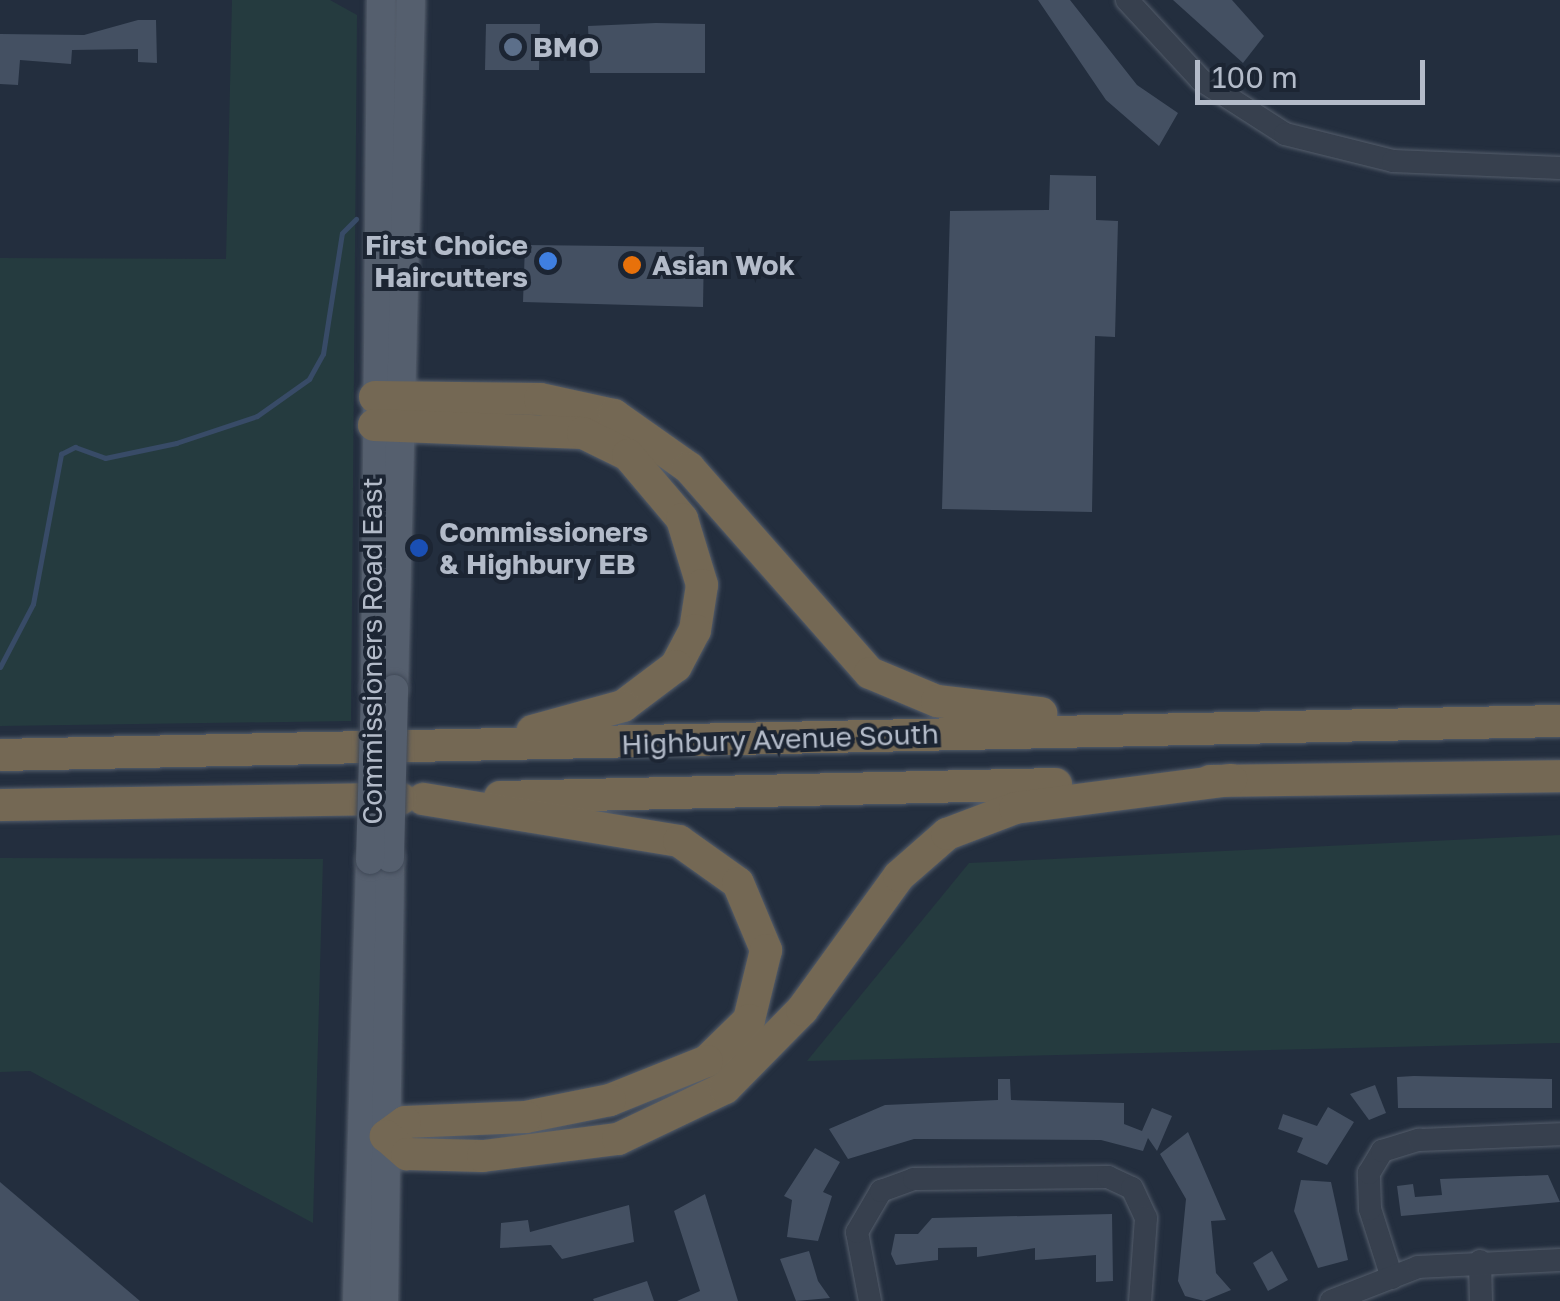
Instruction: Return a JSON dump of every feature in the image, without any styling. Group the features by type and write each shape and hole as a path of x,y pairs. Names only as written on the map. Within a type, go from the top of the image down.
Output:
{"highway":[{"path":"388,411 565,402 646,432 689,468 842,650 902,690 972,708 1210,726"},
{"path":"388,411 549,428 601,440 628,456 682,519 702,586 687,649 648,692 580,720 419,749"},
{"name":"Highbury Avenue South","path":"0,755 419,749 1560,720"},
{"name":"Highbury Avenue South","path":"0,805 1560,776"},
{"path":"372,1136 407,1154 528,1154 618,1139 669,1119 767,1052 899,876 947,834 1015,808 1231,780"},
{"path":"372,1136 406,1122 596,1103 693,1068 749,1020 766,959 758,914 738,883 678,840 422,799"}],"main road":[{"name":"Commissioners Road East","path":"356,1301 372,1136 384,689 388,411 381,0"},
{"name":"Commissioners Road East","path":"388,411 411,0"},
{"name":"Commissioners Road East","path":"372,1136 384,1301"}],"street":[{"path":"1127,0 1201,80 1285,134 1392,161 1560,168"},
{"path":"1392,1278 1370,1209 1369,1173 1382,1151 1419,1140 1560,1134"},
{"path":"870,1301 856,1232 882,1191 914,1179 1108,1177 1132,1188 1146,1218 1140,1301"},
{"path":"1330,1301 1392,1278 1480,1261 1560,1260"},
{"path":"1480,1261 1481,1301"}],"green space":[{"path":"232,0 330,0 357,15 351,721 0,726 0,258 226,259"},
{"path":"1560,835 1560,1043 807,1061 969,863"},
{"path":"0,858 323,859 313,1223 30,1071 0,1072"}],"building":[{"path":"1038,0 1070,0 1137,85 1178,113 1159,146 1106,100"},
{"path":"1173,0 1232,0 1264,36 1243,63"},
{"path":"138,20 156,20 157,63 138,62 138,49 72,50 71,64 20,60 18,85 0,84 0,34 84,35"},
{"name":"BMO","path":"486,24 540,24 539,70 485,70"},
{"path":"705,24 705,73 590,73 588,26"},
{"path":"1050,175 1096,176 1096,220 1118,221 1115,337 1095,336 1092,512 942,509 950,211 1049,210"},
{"path":"525,245 704,247 703,307 523,302"},
{"path":"1397,1077 1552,1079 1552,1108 1398,1108"},
{"path":"998,1079 1010,1079 1011,1100 1124,1103 1124,1124 1142,1131 1152,1108 1172,1116 1157,1151 1148,1138 1143,1151 1101,1140 914,1139 848,1159 829,1129 885,1105 998,1100"},
{"path":"1375,1085 1386,1113 1369,1120 1350,1094"},
{"path":"1328,1107 1354,1122 1327,1165 1297,1152 1303,1138 1278,1129 1283,1114 1317,1126"},
{"path":"1188,1132 1226,1220 1211,1221 1216,1273 1231,1290 1204,1301 1185,1296 1178,1281 1186,1199 1160,1154"},
{"path":"815,1148 840,1162 823,1192 832,1196 818,1241 787,1237 792,1200 784,1196"},
{"path":"1548,1175 1560,1202 1401,1216 1397,1186 1413,1184 1415,1197 1442,1195 1440,1179"},
{"path":"1301,1180 1331,1182 1348,1260 1318,1268 1294,1211"},
{"path":"0,1182 140,1301 0,1301"},
{"path":"705,1194 738,1301 677,1301 700,1291 674,1211"},
{"path":"629,1205 634,1242 562,1259 551,1245 500,1248 501,1223 528,1220 530,1232"},
{"path":"1112,1214 1113,1281 1096,1282 1096,1255 1035,1260 1035,1248 977,1257 977,1247 938,1248 938,1260 896,1265 891,1254 895,1234 918,1234 932,1218"},
{"path":"809,1251 818,1281 830,1298 796,1301 780,1259"},
{"path":"1272,1251 1288,1280 1268,1291 1253,1263"},
{"path":"647,1281 654,1301 593,1299"}],"waterway":[{"path":"0,667 33,604 61,454 75,447 105,458 176,443 257,416 309,379 323,354 342,233 356,219"}],"place":[{"name":"BMO","path":"513,47"},
{"name":"First Choice Haircutters","path":"548,261"},
{"name":"Asian Wok","path":"632,265"},
{"name":"Commissioners & Highbury EB","path":"419,548"}]}
